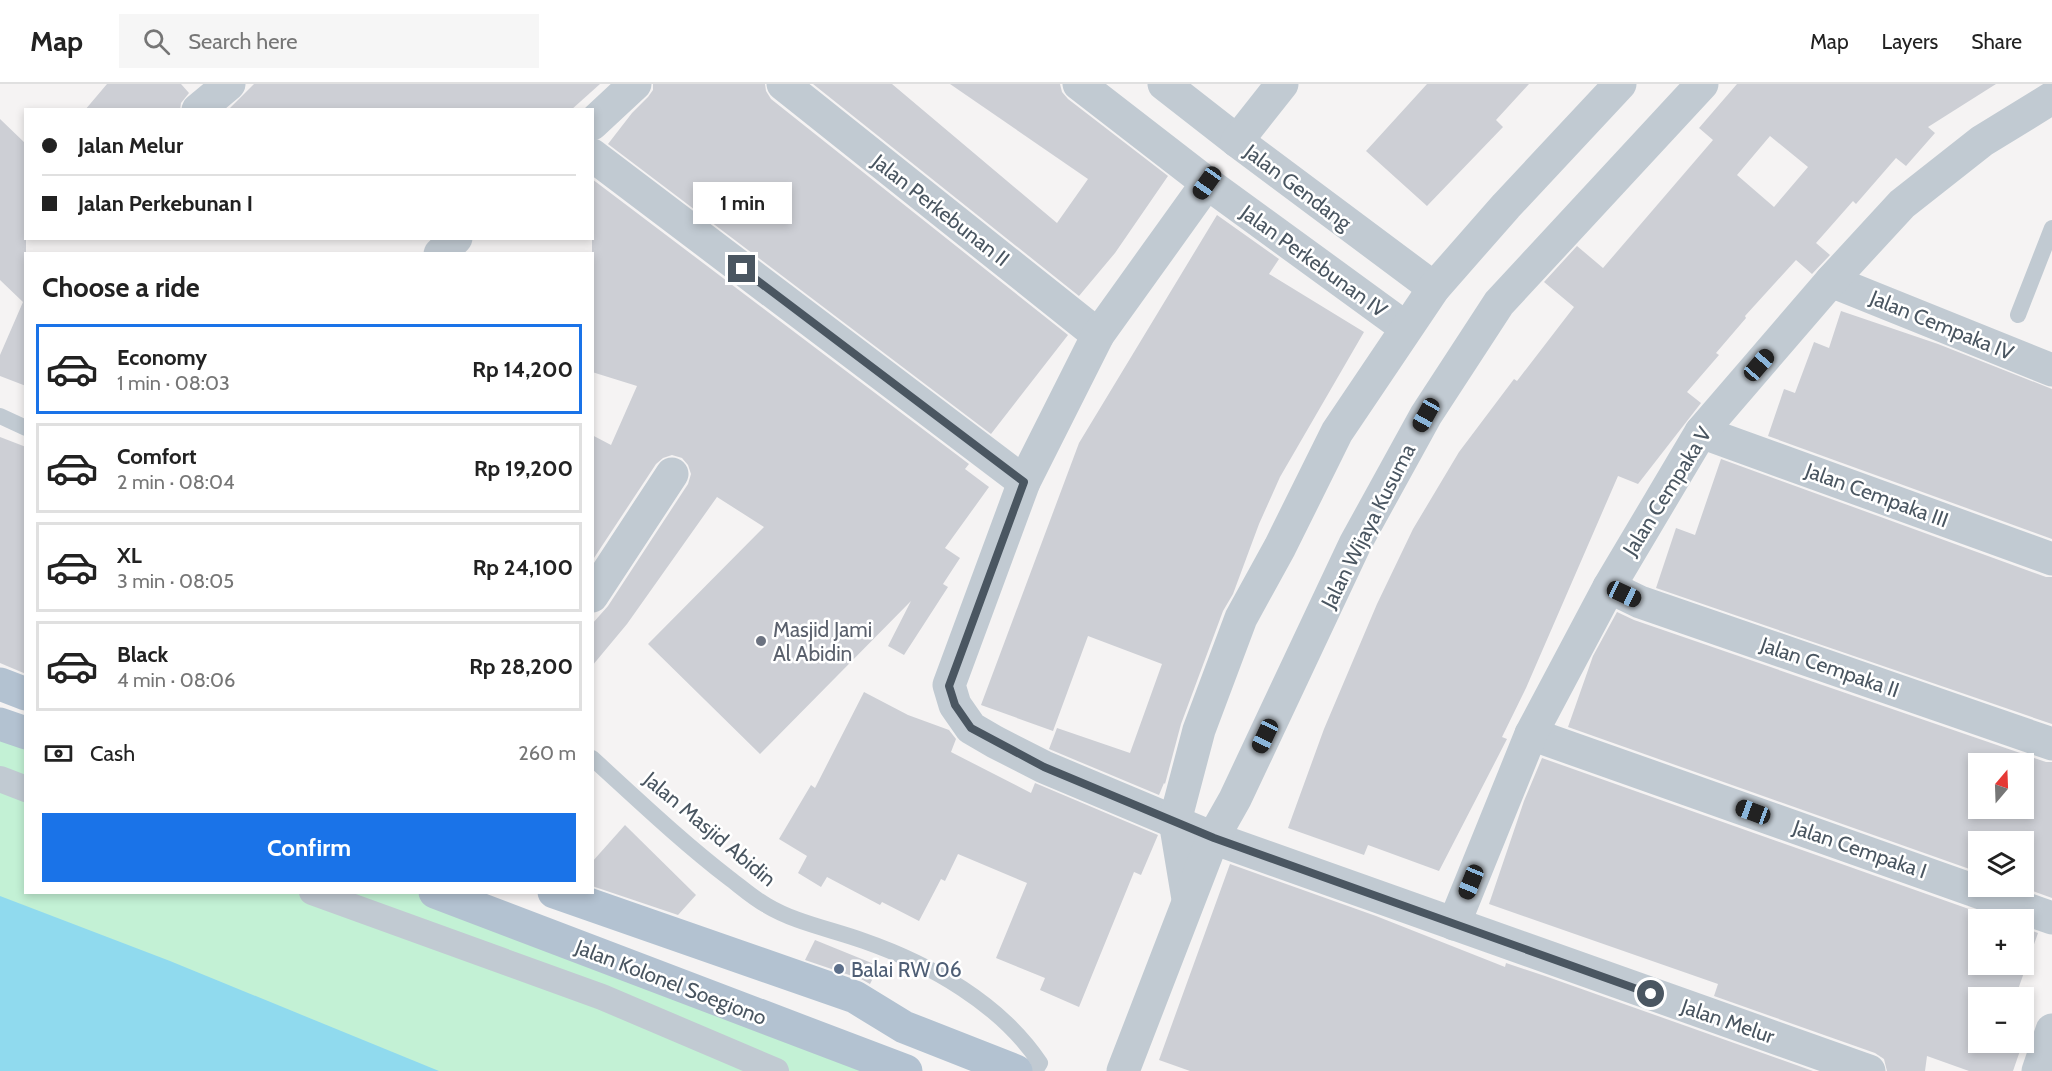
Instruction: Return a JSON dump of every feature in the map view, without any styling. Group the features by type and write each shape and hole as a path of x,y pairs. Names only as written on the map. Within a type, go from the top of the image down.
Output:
{"main road":[{"path":"0,684 24,693"},
{"path":"0,724 24,732"},
{"name":"Jalan Kolonel Soegiono","path":"440,894 871,1063 906,1071"},
{"name":"Jalan Kolonel Soegiono","path":"560,894 855,997 904,1028 1017,1071"}],"street":[{"path":"200,108 230,84"},
{"path":"594,122 635,84"},
{"name":"Jalan Perkebunan II","path":"783,84 1098,335"},
{"name":"Jalan Perkebunan IV","path":"1078,84 1207,183 1406,328"},
{"name":"Jalan Gendang","path":"1164,84 1434,288"},
{"path":"1237,141 1282,84"},
{"path":"1188,899 1175,821 1199,730 1241,618 1280,547 1337,432 1434,288 1506,206 1620,84"},
{"name":"Jalan Wijaya Kusuma","path":"1123,1071 1188,899 1214,838 1235,799 1355,544 1426,415 1507,294 1702,84"},
{"path":"2044,84 2052,98"},
{"name":"Jalan Cempaka V","path":"1454,924 1531,734 1609,587 1701,432 1902,204 1982,141 2052,98"},
{"path":"594,157 1024,482"},
{"name":"Jalan Melur","path":"1207,183 1098,335 1024,482 949,686 955,705 971,728 1044,767 1214,838 1869,1071"},
{"path":"442,252 454,240"},
{"name":"Jalan Cempaka IV","path":"1832,281 2052,370"},
{"name":"Jalan Cempaka III","path":"1701,432 2052,559"},
{"path":"594,593 672,474"},
{"name":"Jalan Cempaka II","path":"1609,587 1640,602 2052,744"},
{"name":"Jalan Cempaka I","path":"1531,734 2052,918"},
{"path":"0,779 24,788"},
{"path":"317,894 602,998 776,1071"},
{"path":"2038,1071 2052,1030"}],"lane":[{"path":"2018,315 2052,228"},
{"path":"0,416 24,427"},
{"name":"Jalan Masjid Abidin","path":"594,760 693,850 765,905 801,921 864,940 895,953 939,975 980,1001 1026,1042 1040,1063 1035,1071"}],"green space":[{"path":"0,724 24,733 24,894 438,894 881,1071 0,1071"}],"water":[{"path":"0,896 170,961 439,1071 0,1071"}],"building":[{"path":"107,84 181,84 189,93 181,103 180,108 87,108"},
{"path":"254,84 600,84 573,108 230,108"},
{"path":"653,84 765,84 771,99 1068,335 991,434 608,144 632,113 648,97 653,90"},
{"path":"813,84 892,84 1057,223 1088,179 950,84 1060,84 1062,92 1068,99 1168,176 1115,253 1079,296"},
{"path":"1427,84 1529,84 1496,120 1503,127 1427,206 1366,151"},
{"path":"1737,84 1996,84 1928,127 1935,133 1906,166 1896,158 1856,204 1853,201 1816,243 1830,255 1812,274 1796,260 1745,316 1746,318 1716,353 1719,355 1687,392 1701,403 1638,484 1618,476 1526,688 1502,737 1507,739 1439,871 1368,845 1364,855 1288,828 1324,729 1377,604 1413,529 1459,452 1514,379 1517,381 1574,307 1544,282 1577,246 1603,268 1713,140 1699,128","holes":["1770,136 1808,167 1774,207 1737,175"]},
{"path":"0,119 24,142 26,252 24,252 24,385 0,376 0,355 23,302 0,280"},
{"path":"594,181 969,464 965,469 989,487 945,548 960,558 943,584 948,587 904,655 888,646 911,601 760,754 648,644 764,527 717,497 627,624 594,664 594,622 608,606 688,484 691,474 682,458 672,455 656,464 594,558 594,436 611,445 637,386 594,373 594,252 592,252"},
{"path":"1217,215 1279,259 1269,274 1364,332 1280,477 1259,524 1233,594 1223,611 1181,724 1165,784 1159,795 1049,749 1057,728 1130,753 1162,664 1088,636 1053,731 981,705 1079,443"},
{"path":"1841,311 1938,344 2052,389 2052,539 1768,436 1784,389 1795,393 1814,342 1829,348"},
{"path":"0,437 24,446 24,673 0,663"},
{"path":"1721,459 2046,577 2052,577 2052,724 1656,588 1676,528 1695,535"},
{"path":"1617,612 1634,620 2020,753 1968,753 1968,819 2034,819 2034,758 2052,762 2052,898 2034,891 2034,831 1968,831 1968,868 1568,727 1593,656"},
{"path":"864,692 908,715 949,730 956,739 951,752 1031,793 1035,783 1158,835 1141,875 1134,872 1079,1007 1040,990 1045,978 996,958 1027,883 958,854 945,881 941,879 919,921 882,902 880,905 827,877 821,887 798,873 807,856 779,839 811,785 815,788"},
{"path":"1542,758 1969,909 1968,975 2023,975 2019,987 1968,987 1968,1053 2019,1053 2013,1071 1969,1071 1927,1056 1925,1071 1887,1071 1884,1059 1875,1053 1714,996 1718,984 1489,904 1524,801"},
{"path":"625,825 696,895 678,915 594,887 594,860"},
{"path":"1230,864 1376,916 1505,967 1506,963 1545,976 1813,1071 1190,1071 1159,1060"},
{"path":"2034,932 2038,933 2034,944"},
{"path":"815,940 879,966 870,984 805,960"}],"place":[{"name":"Masjid Jami Al Abidin","path":"761,641"},
{"name":"Balai RW 06","path":"839,969"}],"route":[{"path":"742,269 1024,482 949,686 955,705 971,728 1044,767 1214,838 1651,994"}]}
